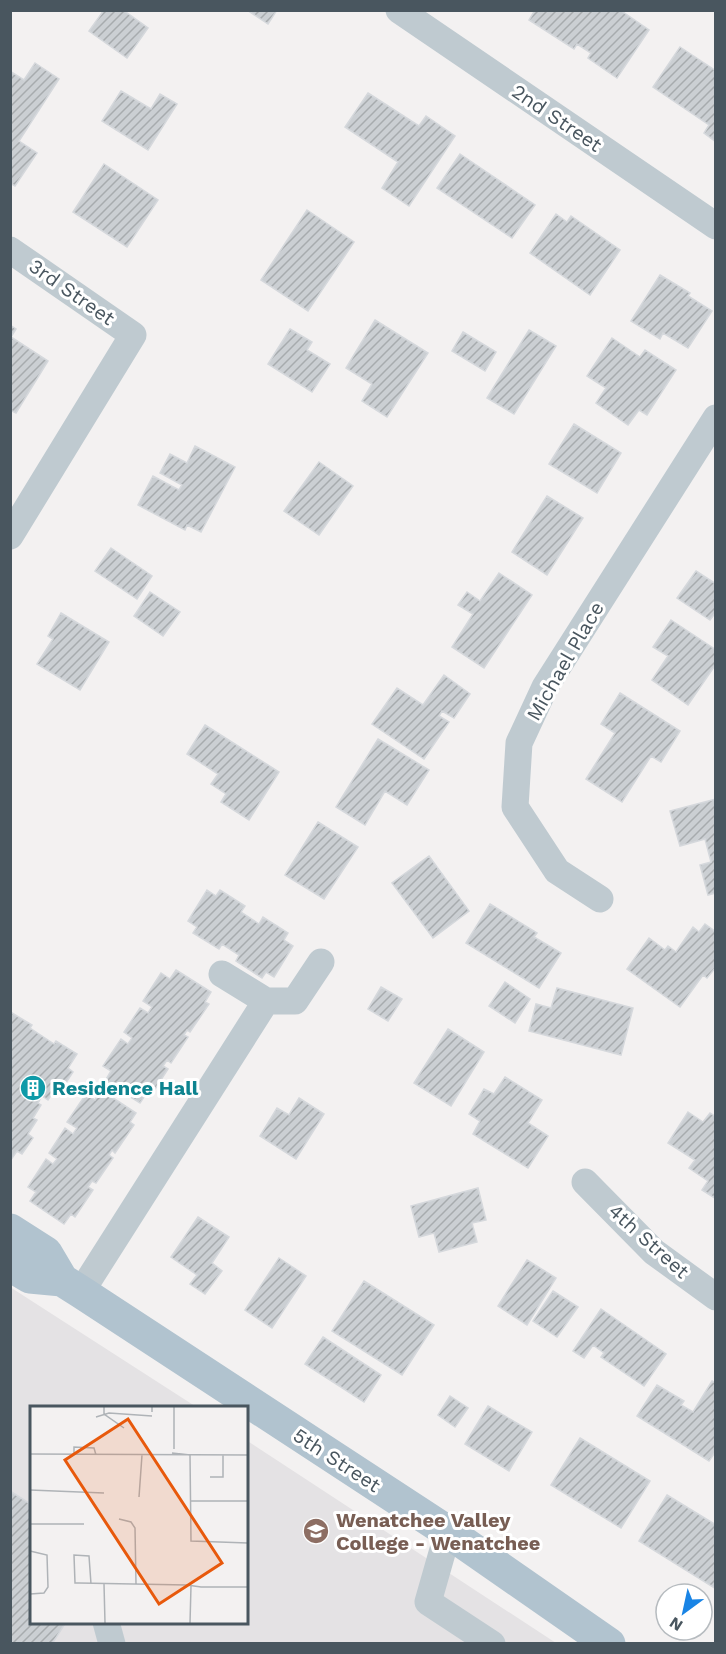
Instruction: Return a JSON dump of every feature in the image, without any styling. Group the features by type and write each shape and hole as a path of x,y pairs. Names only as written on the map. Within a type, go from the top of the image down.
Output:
{"main road":[{"name":"5th Street","path":"10,1230 45,1253 71,1286 447,1532 609,1644"},
{"name":"5th Street","path":"10,1265 30,1277 71,1286"}],"street":[{"name":"2nd Street","path":"399,10 716,226"},
{"name":"3rd Street","path":"10,250 133,335 10,536"},
{"name":"Michael Place","path":"600,899 557,872 515,807 519,743 545,687 716,418"},
{"path":"222,974 266,1001 295,1001 321,962"},
{"path":"71,1286 266,1001"},
{"name":"4th Street","path":"585,1182 654,1252 716,1297"},
{"path":"447,1532 428,1602 492,1644"},
{"path":"106,1624 112,1644"}],"shaded area":[{"name":"Wenatchee Valley College - Wenatchee","path":"10,1287 195,1406 30,1406 30,1624 248,1624 248,1441 556,1643 11,1643"}],"building":[{"path":"104,10 123,10 148,28 127,58 89,31"},
{"path":"247,10 277,10 268,24"},
{"path":"535,10 620,10 649,30 617,78 588,58 591,53 577,44 574,49 529,20"},
{"path":"680,47 716,71 716,142 704,133 709,125 653,87"},
{"path":"35,63 59,79 19,141 37,153 15,186 10,183 10,71 24,80"},
{"path":"121,91 151,109 160,94 177,104 148,150 102,121"},
{"path":"368,93 419,126 426,116 455,136 409,206 382,188 398,162 345,127"},
{"path":"460,154 535,205 512,238 437,188"},
{"path":"104,164 158,200 127,247 73,212"},
{"path":"307,210 354,242 308,311 261,280"},
{"path":"556,214 567,222 571,216 620,250 590,295 530,253"},
{"path":"660,275 690,293 688,296 712,311 688,348 663,333 660,339 631,321"},
{"path":"375,320 428,353 387,417 362,401 372,384 346,368"},
{"path":"10,325 16,329 11,337 48,361 16,413 10,410"},
{"path":"290,329 312,342 307,350 330,364 312,392 268,364"},
{"path":"529,330 556,346 514,414 487,398"},
{"path":"463,332 496,352 485,371 452,351"},
{"path":"612,338 640,357 645,350 676,370 647,415 639,410 628,425 596,403 606,388 587,376"},
{"path":"574,424 621,453 597,493 549,464"},
{"path":"195,446 235,467 201,532 187,525 185,530 138,505 153,476 179,490 182,485 160,473 170,454 187,463"},
{"path":"319,462 353,486 319,535 284,511"},
{"path":"547,496 583,518 547,575 512,552"},
{"path":"111,548 152,576 137,599 95,571"},
{"path":"696,571 716,584 716,612 710,620 677,598"},
{"path":"499,573 532,595 484,668 452,647 473,614 458,605 467,592 480,601"},
{"path":"150,592 180,612 163,636 134,616"},
{"path":"61,613 109,642 80,690 37,664 53,639 48,636"},
{"path":"671,620 716,650 716,664 688,705 652,680 668,656 653,647"},
{"path":"444,675 470,694 454,718 442,711 439,716 449,722 424,759 372,724 397,688 423,705"},
{"path":"620,693 680,731 661,762 651,756 622,802 586,779 615,733 601,724"},
{"path":"205,725 279,772 249,820 221,802 226,794 211,784 218,774 187,754"},
{"path":"378,739 429,770 407,805 385,791 365,825 336,807"},
{"path":"716,799 716,893 708,895 700,865 711,862 705,839 680,846 670,811"},
{"path":"318,822 358,847 324,899 285,875"},
{"path":"429,856 469,911 433,938 392,883"},
{"path":"207,890 216,896 220,890 245,906 241,912 259,924 263,917 288,933 284,940 293,946 274,977 266,972 262,978 236,961 239,955 222,944 219,949 193,933 197,927 188,921"},
{"path":"490,904 537,933 534,937 561,953 539,988 466,943"},
{"path":"705,924 716,932 716,967 707,978 703,975 680,1007 627,969 649,938 665,950 668,946 676,952 693,927 699,932"},
{"path":"176,970 211,992 205,1002 209,1004 190,1032 187,1030 184,1035 188,1037 171,1063 167,1060 163,1066 168,1069 150,1097 146,1094 140,1103 105,1081 111,1071 103,1066 121,1039 128,1044 132,1038 124,1032 140,1008 148,1013 152,1007 143,1001 161,973 170,979"},
{"path":"505,982 530,999 515,1023 489,1006"},
{"path":"381,987 402,999 388,1021 368,1009"},
{"path":"557,988 633,1008 621,1055 529,1031 536,1004 551,1008"},
{"name":"Residence Hall","path":"12,1013 32,1025 30,1028 54,1044 56,1041 77,1054 68,1068 73,1072 62,1089 57,1086 48,1100 42,1096 38,1103 41,1105 33,1118 37,1120 28,1134 33,1138 22,1154 17,1151 10,1161 10,1015"},
{"path":"448,1029 484,1052 451,1106 414,1083"},
{"path":"505,1077 542,1100 528,1123 548,1136 528,1168 473,1134 480,1121 469,1114 484,1089 494,1094"},
{"path":"101,1090 136,1113 130,1122 134,1125 115,1153 112,1150 109,1155 113,1158 96,1183 92,1181 88,1187 93,1190 75,1217 71,1214 64,1224 30,1201 36,1192 28,1187 46,1159 53,1164 57,1159 49,1153 65,1128 73,1134 77,1128 67,1122 86,1094 95,1100"},
{"path":"299,1098 324,1114 296,1159 260,1136 277,1108 289,1115"},
{"path":"688,1112 703,1122 710,1113 716,1117 716,1199 702,1190 708,1181 689,1168 695,1160 668,1143"},
{"path":"478,1188 486,1220 472,1223 477,1242 439,1252 434,1233 419,1237 411,1206"},
{"path":"198,1217 229,1237 212,1263 222,1271 205,1294 190,1284 197,1275 171,1257"},
{"path":"279,1258 306,1276 272,1328 245,1310"},
{"path":"527,1260 556,1278 527,1325 498,1306"},
{"path":"364,1281 434,1325 402,1375 332,1331"},
{"path":"553,1291 578,1307 557,1337 533,1321"},
{"path":"601,1309 666,1354 644,1386 601,1357 604,1353 593,1345 584,1358 573,1351"},
{"path":"323,1337 381,1375 364,1402 305,1364"},
{"path":"712,1381 716,1383 716,1451 709,1461 637,1416 657,1385 684,1401 681,1405 693,1412"},
{"path":"450,1396 468,1408 455,1427 438,1415"},
{"path":"488,1406 532,1432 509,1471 465,1444"},
{"path":"580,1438 650,1481 621,1528 551,1485"},
{"path":"10,1491 30,1504 30,1624 65,1624 52,1644 10,1644"},
{"path":"667,1495 716,1525 716,1589 714,1582 705,1582 639,1541"}],"place":[{"name":"Residence Hall","path":"33,1088"},
{"name":"Wenatchee Valley College - Wenatchee","path":"316,1531"}]}
